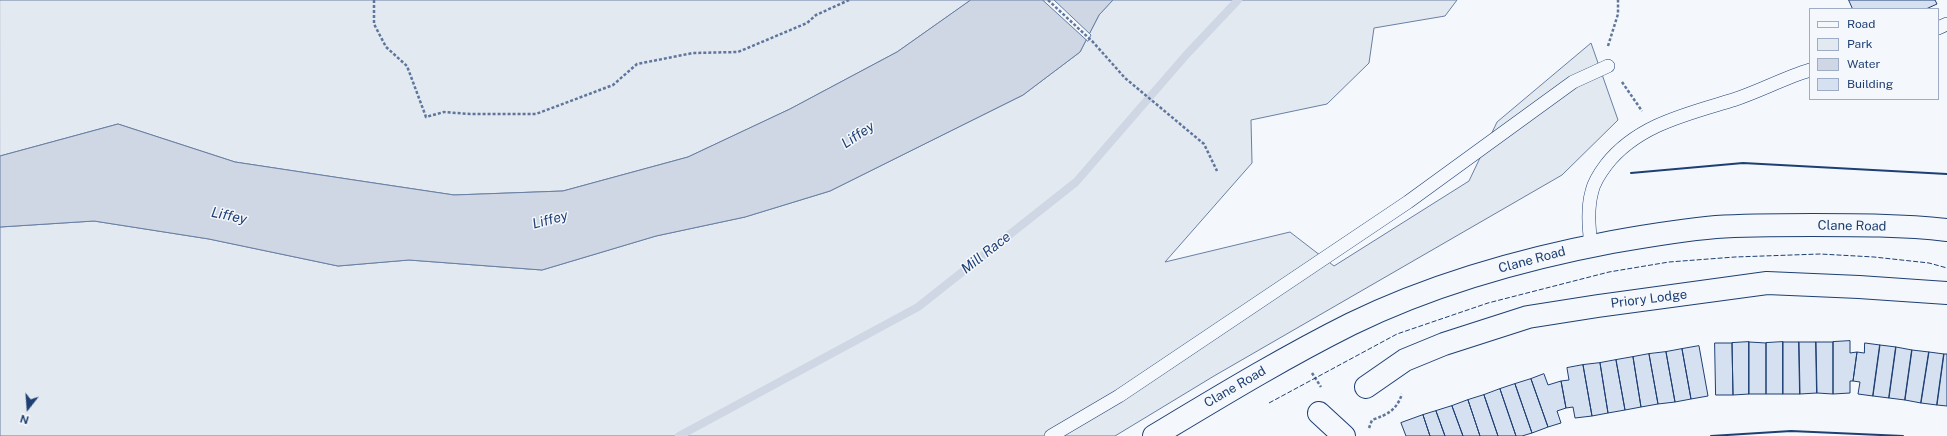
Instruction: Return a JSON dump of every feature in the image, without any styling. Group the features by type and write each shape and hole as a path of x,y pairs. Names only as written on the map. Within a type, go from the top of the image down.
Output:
{"main road":[{"name":"Clane Road","path":"1154,436 1256,374 1352,324 1419,295 1524,260 1669,232 1714,228 1836,225 1889,226 1947,230"},
{"name":"Priory Lodge","path":"1366,387 1405,360 1450,342 1528,317 1767,283 1947,293"},
{"path":"1319,413 1344,436"}],"lane":[{"path":"1051,436 1119,396 1408,202 1573,82 1608,66"},
{"path":"1591,246 1588,222 1592,191 1600,173 1616,152 1641,133 1680,115 1736,99 1809,70"}],"path":[{"path":"374,0 374,24 386,47 408,66 426,117 444,112 470,114 536,114 613,85 637,64 693,53 738,52 807,23 816,15 848,0"},
{"path":"1048,0 1093,42 1126,78 1204,144 1217,171"},
{"path":"1299,352 1321,387 1305,396 1319,413"}],"green space":[{"path":"0,0 971,0 897,52 790,109 688,157 563,191 454,195 235,162 118,124 0,156"},
{"path":"1113,0 1457,0 1445,16 1374,28 1369,63 1327,104 1251,120 1252,163 1165,262 1290,232 1334,266 1469,181 1497,122 1591,43 1618,120 1562,175 1214,376 1115,436 0,436 0,227 94,221 209,239 338,266 409,260 542,270 656,236 745,217 830,191 1023,95 1080,52 1099,15"}],"water":[{"name":"Liffey","path":"971,0 1113,0 1099,15 1080,52 1023,95 830,191 745,217 656,236 542,270 409,260 338,266 209,239 94,221 0,227 0,156 118,124 235,162 354,180 454,195 563,191 688,157 790,109 897,52"}],"pier":[{"path":"1043,0 1054,0 1091,35 1088,41"}],"building":[{"path":"1849,0 1935,0 1937,4 1928,8 1853,8"},
{"path":"1850,341 1850,353 1857,352 1853,381 1850,381 1850,393 1833,394 1833,342"},
{"path":"1749,342 1749,394 1733,395 1732,343"},
{"path":"1749,342 1766,343 1766,394 1749,394"},
{"path":"1783,342 1783,394 1766,394 1766,343"},
{"path":"1783,342 1799,342 1800,394 1783,394"},
{"path":"1799,342 1816,342 1817,393 1800,394"},
{"path":"1816,342 1833,342 1833,394 1817,393"},
{"path":"1715,343 1732,343 1733,395 1716,395"},
{"path":"1865,343 1880,345 1873,396 1858,394 1860,382 1853,381 1857,352 1864,353"},
{"path":"1880,345 1896,347 1889,398 1873,396"},
{"path":"1699,346 1708,396 1691,399 1682,349"},
{"path":"1896,347 1912,350 1905,400 1889,398"},
{"path":"1682,349 1691,399 1675,402 1666,352"},
{"path":"1912,350 1929,352 1921,403 1905,400"},
{"path":"1666,352 1675,402 1658,404 1649,354"},
{"path":"1929,352 1944,354 1937,405 1921,403"},
{"path":"1649,354 1658,404 1641,407 1633,357"},
{"path":"1944,354 1947,354 1947,406 1937,405"},
{"path":"1633,357 1641,407 1625,410 1616,360"},
{"path":"1616,360 1625,410 1608,413 1600,363"},
{"path":"1600,363 1608,413 1592,416 1583,365"},
{"path":"1583,365 1592,416 1575,418 1573,407 1566,408 1561,381 1569,380 1567,368"},
{"path":"1544,374 1548,385 1561,381 1566,408 1557,411 1561,423 1548,427 1531,379"},
{"path":"1531,379 1548,427 1532,433 1515,384"},
{"path":"1515,384 1532,433 1522,436 1516,436 1500,389"},
{"path":"1500,389 1516,436 1498,436 1484,395"},
{"path":"1484,395 1498,436 1480,436 1468,400"},
{"path":"1468,400 1480,436 1463,436 1452,406"},
{"path":"1452,406 1463,436 1445,436 1436,411"},
{"path":"1436,411 1445,436 1430,436 1423,415"},
{"path":"1423,415 1430,436 1406,436 1401,423"}],"waterway":[{"name":"Mill Race","path":"679,436 918,307 1076,182 1187,54 1238,0"}],"fence":[{"path":"1269,403 1397,334 1488,303 1609,272 1669,262 1735,257 1820,254 1874,257 1929,263 1947,268"}],"wall":[{"path":"1631,173 1743,163 1947,174"},
{"path":"1711,436 1791,431 1903,436"}]}
